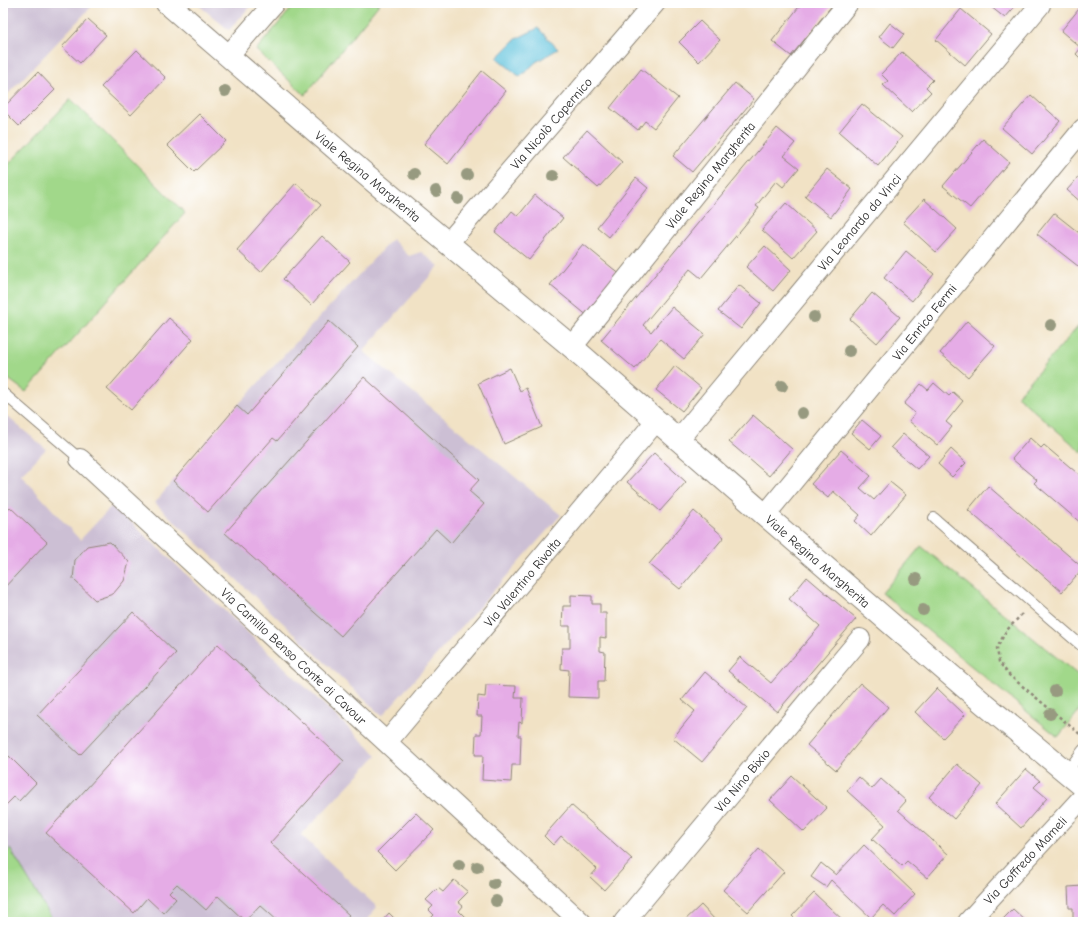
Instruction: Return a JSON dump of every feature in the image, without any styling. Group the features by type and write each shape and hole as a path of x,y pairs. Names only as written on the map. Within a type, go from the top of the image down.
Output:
{"street":[{"name":"Viale Regina Margherita","path":"167,3 364,174 572,347 983,703 1083,786"},
{"path":"228,56 274,3"},
{"name":"Via Nicolò Copernico","path":"448,243 655,3"},
{"name":"Viale Regina Margherita","path":"572,347 848,3"},
{"name":"Via Leonardo da Vinci","path":"678,440 1040,5"},
{"name":"Via Enrico Fermi","path":"765,515 1083,129"},
{"name":"Via Valentino Rivolta","path":"387,742 656,421"},
{"name":"Via Camillo Benso Conte di Cavour","path":"80,459 581,922"},
{"name":"Via Nino Bixio","path":"624,922 860,639"},
{"name":"Via Goffredo Mameli","path":"968,922 1083,798"}],"lane":[{"name":"Via Camillo Benso Conte di Cavour","path":"3,393 80,459"},
{"path":"934,518 1083,648"},
{"path":"1066,773 1083,750"}],"path":[{"path":"1033,604 1006,631 997,648 1000,662 1009,676 1083,736"}],"shaded area":[{"path":"3,3 95,3 3,99"},
{"path":"196,3 253,3 229,30"},
{"path":"392,239 409,256 421,252 439,266 363,351 561,515 382,716 155,503 237,406"},
{"path":"3,413 46,449 21,475 80,540 113,505 377,755 301,835 377,907 365,922 54,922 10,850 3,856"}],"green space":[{"path":"296,3 380,3 305,95 256,50"},
{"path":"71,99 185,213 26,392 3,375 3,170"},
{"path":"1083,321 1083,453 1017,396"},
{"path":"921,546 1083,679 1083,706 1058,737 882,593"},
{"path":"10,849 54,922 3,922 3,856"}],"water":[{"path":"538,28 558,49 536,62 520,77 497,58 516,39"}],"building":[{"path":"802,3 834,3 791,56 772,41"},
{"path":"986,3 1018,3 1005,18"},
{"path":"1083,4 1083,61 1076,54 1081,48 1061,31"},
{"path":"961,9 991,34 965,65 936,40"},
{"path":"88,19 106,35 80,63 62,47"},
{"path":"700,21 720,40 699,62 679,42"},
{"path":"890,23 904,34 893,48 879,37"},
{"path":"137,50 166,78 131,115 101,87"},
{"path":"902,52 933,80 926,87 931,92 912,112 883,85 888,81 881,74"},
{"path":"641,69 678,98 654,128 645,121 638,130 610,108"},
{"path":"482,71 506,91 448,164 424,144"},
{"path":"38,72 55,90 19,126 3,110 3,108"},
{"path":"735,83 754,99 692,172 673,156"},
{"path":"1031,95 1060,121 1032,154 1002,128"},
{"path":"862,104 902,137 878,166 839,132"},
{"path":"199,114 226,141 194,172 167,145"},
{"path":"777,128 795,143 784,156 799,168 783,187 776,181 756,206 759,208 701,278 690,269 643,325 651,332 672,307 705,334 684,359 660,339 635,369 601,340"},
{"path":"587,130 622,162 598,188 563,157"},
{"path":"983,139 1009,162 970,208 943,186"},
{"path":"827,169 852,189 831,217 805,196"},
{"path":"1083,172 1083,204 1067,190"},
{"path":"636,178 648,188 609,237 597,227"},
{"path":"296,183 321,205 261,272 237,250"},
{"path":"535,195 563,218 529,260 495,232 512,211 518,216"},
{"path":"924,199 957,229 936,252 903,222"},
{"path":"786,203 817,231 793,258 762,230"},
{"path":"1054,213 1083,236 1083,270 1037,234"},
{"path":"322,236 350,262 311,305 283,279"},
{"path":"583,244 622,276 589,317 550,285"},
{"path":"765,246 791,270 773,291 746,267"},
{"path":"906,251 934,274 912,301 884,278"},
{"path":"739,285 761,303 741,329 718,311"},
{"path":"872,293 900,317 877,343 850,319"},
{"path":"169,318 193,339 131,410 107,389"},
{"path":"329,321 358,347 277,441 273,438 208,512 173,481 237,406 247,415"},
{"path":"967,321 995,346 968,377 940,353"},
{"path":"675,366 701,388 682,411 656,390"},
{"path":"510,368 520,391 526,388 542,427 504,444 478,383"},
{"path":"364,377 479,480 469,491 484,504 451,543 436,529 341,636 225,533"},
{"path":"934,383 949,396 953,392 963,401 946,422 952,427 937,445 909,421 915,413 904,404 921,384 928,390"},
{"path":"753,415 792,449 769,476 729,442"},
{"path":"862,420 881,436 870,449 851,433"},
{"path":"903,434 929,456 917,469 891,447"},
{"path":"1030,438 1041,448 1044,445 1083,478 1082,524 1034,483 1037,480 1012,459"},
{"path":"951,449 966,463 952,477 938,464"},
{"path":"841,450 871,476 860,488 874,500 890,482 906,495 871,536 855,521 860,515 833,491 828,498 811,484"},
{"path":"654,453 686,482 660,511 627,482"},
{"path":"988,486 1083,568 1062,592 968,510"},
{"path":"10,507 47,542 3,589 3,514"},
{"path":"694,511 724,537 680,589 649,564"},
{"path":"110,542 129,562 124,581 113,594 95,600 73,579 75,560 87,546"},
{"path":"807,577 856,619 777,712 728,671 740,657 771,683 820,626 789,599"},
{"path":"571,595 592,596 592,604 600,604 600,613 606,613 606,638 600,637 600,651 605,652 604,681 598,681 598,698 568,697 569,670 561,669 562,648 570,648 570,626 562,626 563,606 571,606"},
{"path":"133,612 176,653 80,755 37,715"},
{"path":"218,644 344,761 270,843 349,915 343,922 279,922 260,905 245,921 218,896 206,910 177,884 169,892 176,899 163,913 147,898 134,913 46,833"},
{"path":"705,672 747,708 702,762 673,738 695,711 682,700"},
{"path":"860,683 888,707 836,770 807,745"},
{"path":"486,685 516,686 515,698 523,698 522,723 519,722 518,736 521,736 520,765 512,765 511,782 482,780 483,755 475,755 476,734 481,734 482,716 477,716 478,696 485,697"},
{"path":"937,688 965,715 943,738 915,712"},
{"path":"9,756 36,783 19,801 14,797 3,808 3,762"},
{"path":"957,764 982,785 954,819 929,797"},
{"path":"1026,769 1040,781 1034,787 1047,798 1021,828 995,804"},
{"path":"792,776 827,808 804,832 770,800"},
{"path":"859,777 872,789 881,779 906,801 898,810 948,854 927,878 907,861 902,866 872,839 885,825 847,791"},
{"path":"571,805 632,859 604,890 590,877 597,869 561,836 553,845 544,836"},
{"path":"416,813 434,830 395,870 377,852"},
{"path":"864,845 915,894 895,916 883,905 871,918 831,880 826,887 811,877 821,863 836,875"},
{"path":"759,849 784,872 748,912 723,890"},
{"path":"454,880 468,892 458,902 463,906 459,911 468,920 467,922 429,922 428,921 434,915 429,910 433,906 426,900 438,888 443,892"},
{"path":"1083,886 1083,920 1073,921 1073,908 1069,908 1068,887"},
{"path":"814,893 845,922 798,922 792,916"},
{"path":"701,905 717,922 683,922"},
{"path":"1013,909 1027,922 1000,922"},
{"path":"389,913 398,922 381,922"}]}
